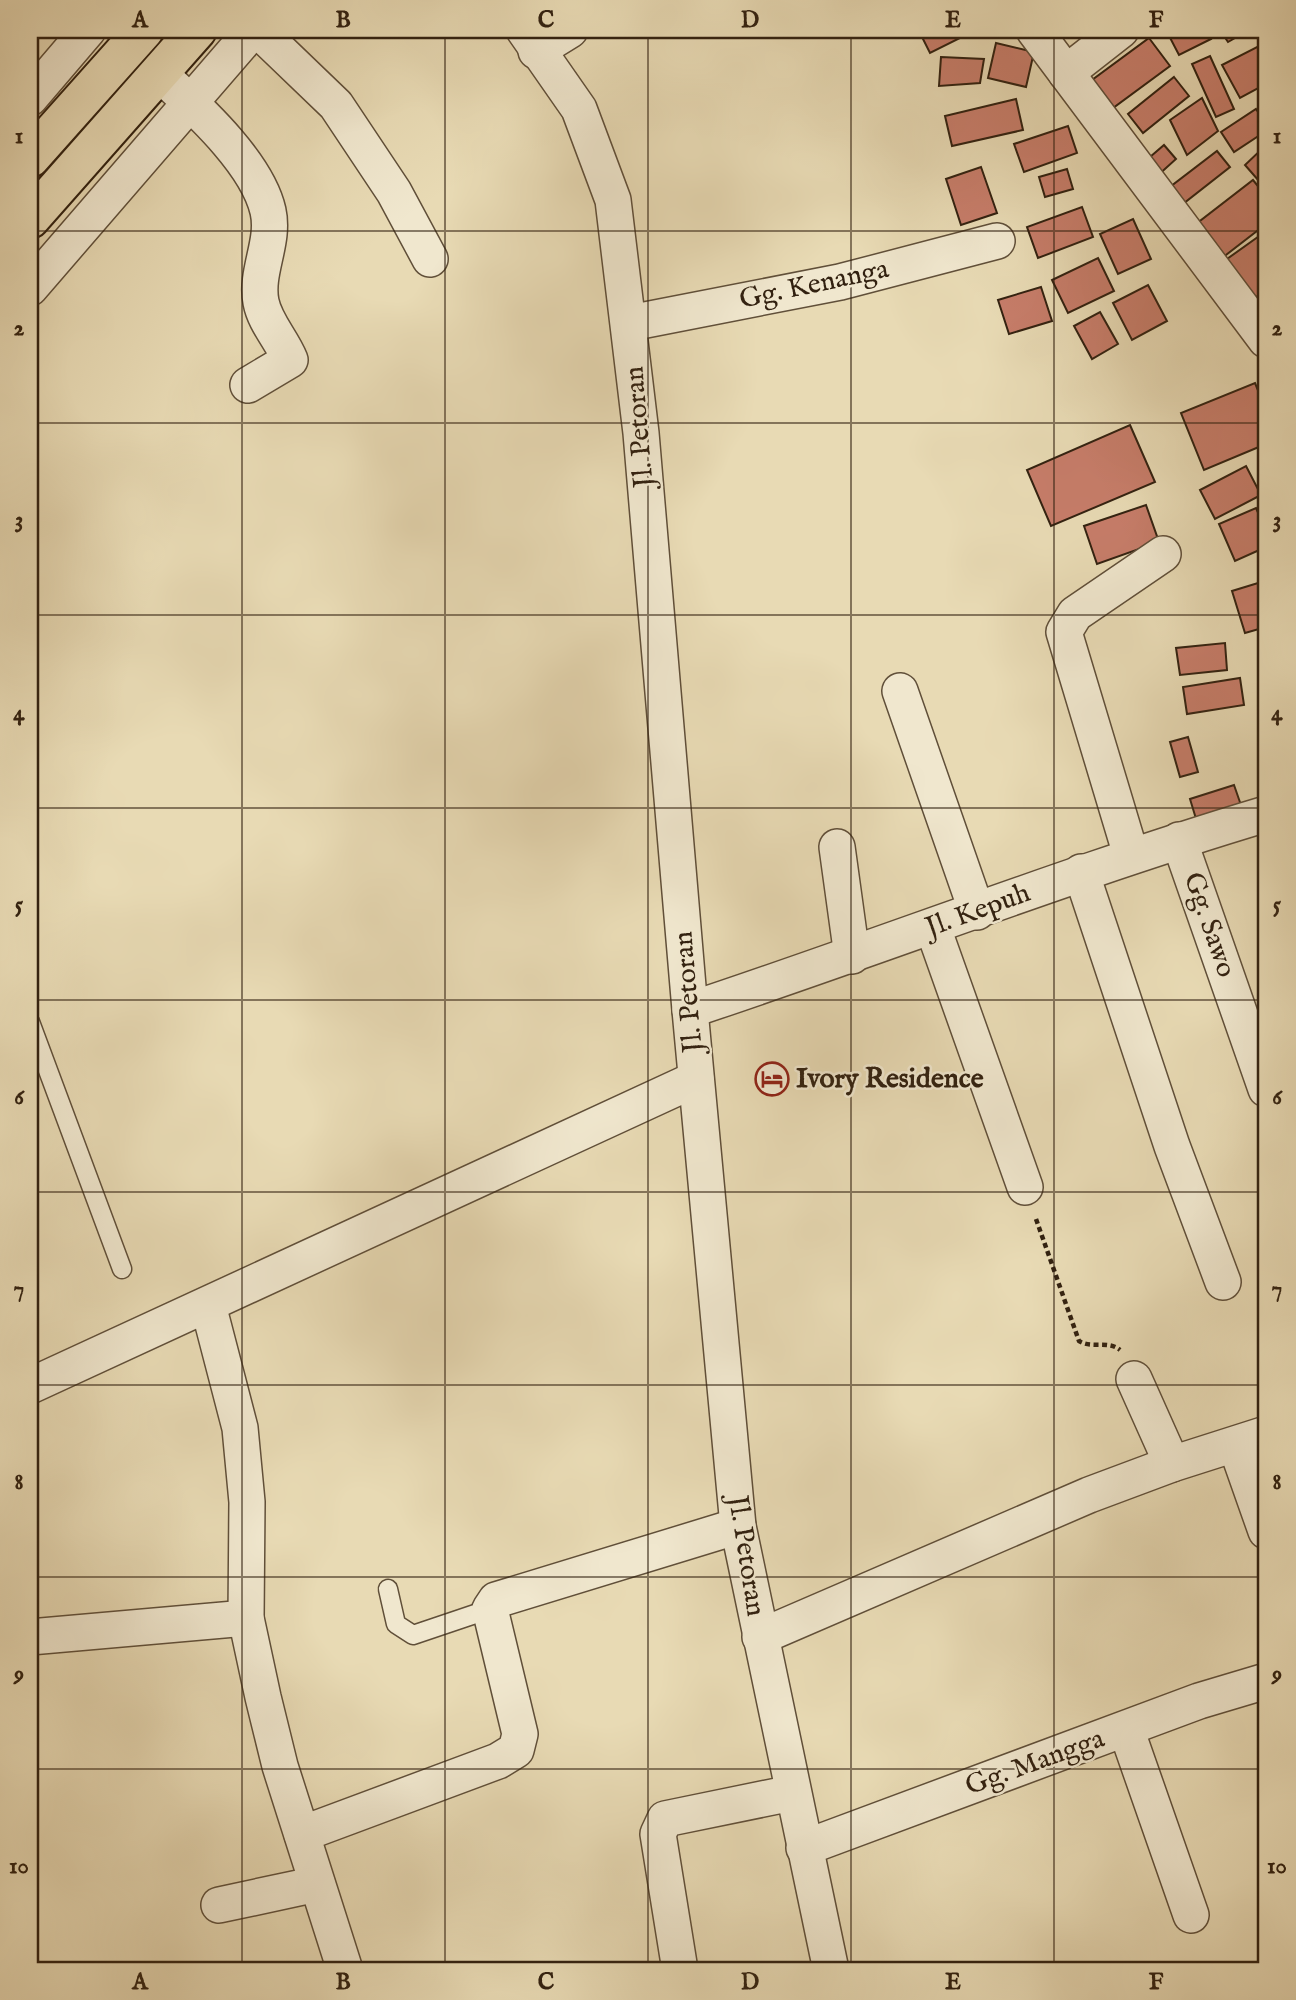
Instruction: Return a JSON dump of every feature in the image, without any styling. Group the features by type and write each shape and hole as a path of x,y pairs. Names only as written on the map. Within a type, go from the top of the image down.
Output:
{"main road":[{"path":"30,158 143,30"},
{"path":"30,219 197,30"}],"street":[{"path":"30,98 88,30"},
{"path":"30,288 253,30"},
{"path":"258,30 336,105 394,192 430,259"},
{"path":"530,40 570,30"},
{"path":"1034,30 1266,340"},
{"path":"1066,73 1121,30"},
{"name":"Jl. Petoran","path":"530,40 579,109 613,200 630,323 738,1526 831,1970"},
{"path":"159,73 190,103 245,165 263,194 268,211 271,230 261,280 261,302 290,360 248,385"},
{"name":"Gg. Kenanga","path":"630,323 839,282 997,241"},
{"path":"1131,855 1064,632 1074,614 1163,554"},
{"path":"900,691 977,912"},
{"name":"Jl. Kepuh","path":"690,1010 933,928 1081,872 1266,814"},
{"name":"Gg. Sawo","path":"1179,840 1266,1089"},
{"path":"836,847 852,956"},
{"path":"1081,872 1172,1146 1223,1282"},
{"path":"933,928 1025,1187"},
{"path":"30,1387 696,1079"},
{"path":"208,1305 240,1428 247,1502 246,1618 280,1766 345,1970"},
{"path":"1134,1379 1172,1464"},
{"path":"760,1637 1089,1495 1172,1464 1251,1440 1266,1531"},
{"path":"302,1834 498,1761 516,1750 520,1734 490,1609 502,1597 738,1526"},
{"path":"30,1637 246,1618"},
{"name":"Gg. Mangga","path":"804,1848 1126,1729 1266,1681"},
{"path":"1126,1729 1191,1915"},
{"path":"680,1970 658,1833 660,1824 664,1819 792,1793"},
{"path":"219,1905 317,1884"}],"lane":[{"path":"30,1022 122,1269"},
{"path":"388,1590 396,1624 413,1635 490,1609"}],"path":[{"path":"1025,1187 1079,1341 1088,1345 1117,1347 1134,1379"}],"building":[{"path":"927,30 969,30 970,33 930,53 920,33"},
{"path":"1166,30 1206,30 1211,39 1179,55"},
{"path":"1220,30 1249,30 1228,42"},
{"path":"1255,30 1266,30 1266,46"},
{"path":"1149,38 1170,66 1113,108 1092,80"},
{"path":"996,43 1034,52 1026,87 988,78"},
{"path":"1259,46 1266,59 1266,84 1240,98 1222,65"},
{"path":"1210,56 1234,109 1216,117 1192,64"},
{"path":"941,57 984,59 980,83 939,86"},
{"path":"1174,77 1189,96 1143,133 1128,114"},
{"path":"1202,98 1218,131 1187,155 1170,120"},
{"path":"1016,99 1023,130 952,146 945,116"},
{"path":"1256,109 1266,124 1266,131 1234,152 1221,132"},
{"path":"1068,126 1077,153 1024,172 1014,144"},
{"path":"1164,145 1176,159 1156,177 1143,163"},
{"path":"1266,145 1266,189 1245,165"},
{"path":"1217,151 1230,167 1179,207 1166,190"},
{"path":"981,167 997,213 961,225 946,179"},
{"path":"1067,169 1073,189 1045,197 1039,177"},
{"path":"1253,180 1266,196 1266,224 1213,265 1187,231"},
{"path":"1082,207 1093,237 1038,258 1027,227"},
{"path":"1133,219 1151,259 1118,274 1100,234"},
{"path":"1262,234 1266,238 1266,291 1251,300 1220,264"},
{"path":"1098,258 1114,291 1068,313 1052,280"},
{"path":"1148,285 1167,321 1132,340 1113,303"},
{"path":"1041,287 1052,321 1009,334 998,300"},
{"path":"1100,312 1118,344 1092,359 1074,326"},
{"path":"1255,383 1266,410 1266,444 1204,470 1181,413"},
{"path":"1130,425 1155,482 1051,526 1027,470"},
{"path":"1246,466 1261,495 1215,519 1200,490"},
{"path":"1146,505 1159,542 1097,564 1084,526"},
{"path":"1256,508 1266,531 1266,547 1235,561 1219,524"},
{"path":"1258,583 1266,610 1266,627 1245,633 1232,591"},
{"path":"1225,643 1227,670 1180,675 1176,648"},
{"path":"1240,678 1244,705 1187,714 1183,687"},
{"path":"1188,737 1198,772 1180,777 1170,742"},
{"path":"1234,785 1242,808 1197,822 1190,799"}],"place":[{"name":"Ivory Residence","path":"772,1079"}]}
